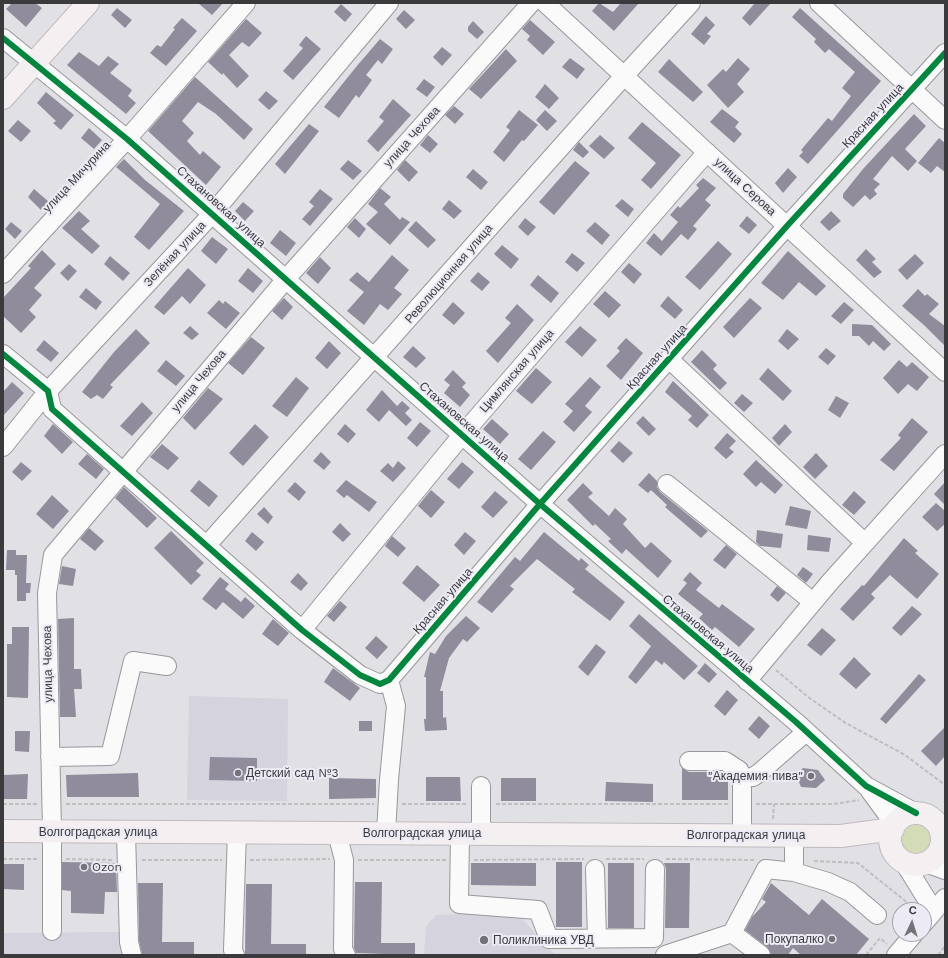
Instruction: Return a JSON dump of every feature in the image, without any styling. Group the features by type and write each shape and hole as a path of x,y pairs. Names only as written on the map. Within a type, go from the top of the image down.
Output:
{"main road":[{"path":"3,98 88,3"},
{"path":"929,814 940,829 941,853 912,864 896,841 900,819 907,815 929,814"},
{"name":"Волгоградская улица","path":"3,831 794,835 841,836 896,841"}],"street":[{"name":"улица Мичурина","path":"3,274 127,139 246,3"},
{"name":"Зелёная улица","path":"3,446 48,391 212,214 389,3"},
{"name":"улица Чехова","path":"52,931 52,804 47,593 54,555 122,472 286,279 531,3"},
{"name":"улица Серова","path":"545,3 945,372"},
{"name":"Революционная улица","path":"207,545 375,358 624,76 691,3"},
{"path":"819,3 945,120"},
{"name":"Стахановская улица","path":"3,38 35,62 127,139 540,504 806,732 863,793 896,841 934,911"},
{"name":"Красная улица","path":"389,680 540,504 788,226 945,53"},
{"name":"Цимлянская улица","path":"302,630 462,435 707,152"},
{"path":"3,354 48,391 52,409 302,630 360,675 380,684 389,680 396,706 386,833"},
{"path":"670,360 865,543"},
{"path":"747,681 813,602 945,454"},
{"path":"667,484 813,602"},
{"path":"50,757 110,756 133,661 167,666"},
{"path":"742,778 753,777 760,773 806,732"},
{"path":"688,761 725,761 739,770 742,778 742,835"},
{"path":"481,786 481,804 470,833 459,904 538,910 550,938 597,938 654,946 655,869"},
{"name":"Стахановская улица","path":"863,793 929,814"},
{"path":"126,832 128,942 132,955"},
{"path":"235,955 233,950 237,832"},
{"path":"337,833 344,860 343,950 346,955"},
{"path":"794,835 794,872"},
{"path":"595,869 597,938"},
{"path":"666,955 732,932 766,869 794,872 828,882 850,892 877,916"},
{"path":"732,932 761,955"},
{"path":"894,948 903,942"}],"path":[{"path":"765,660 808,697 838,718 905,755 945,785"},
{"path":"3,804 834,804 863,793"},
{"path":"866,955 880,938 889,946 894,948"},
{"path":"938,955 945,946"}],"shaded area":[{"name":"Детский сад №3","path":"189,696 288,699 287,801 187,800"},
{"name":"Поликлиника УВД","path":"516,912 555,955 424,955 426,926 436,915"},
{"path":"122,932 122,955 3,955 3,933"}],"green space":[{"path":"916,825 922,826 926,829 929,833 929,845 926,849 922,852 916,853 910,852 906,849 903,845 902,839 903,833 906,829 910,826"}],"building":[{"path":"12,3 35,3 42,8 26,27 6,9"},
{"path":"198,3 223,3 212,15"},
{"path":"599,3 613,12 621,3 639,3 614,31 592,11"},
{"path":"755,3 771,3 750,26 742,18"},
{"path":"341,4 352,14 345,22 334,12"},
{"path":"117,8 132,20 125,28 111,15"},
{"path":"800,8 881,81 808,164 799,156 803,152 801,150 828,118 832,121 851,96 842,88 855,72 829,49 825,53 814,42 816,39 792,17"},
{"path":"404,10 415,20 406,29 396,19"},
{"path":"706,16 715,25 707,34 711,36 704,45 691,34"},
{"path":"182,18 197,31 166,66 150,53 157,45 161,47 175,29 173,28"},
{"path":"246,19 262,33 249,47 242,42 229,55 249,76 237,88 223,73 222,75 208,62"},
{"path":"530,20 555,42 543,55 527,40 530,36 522,29"},
{"path":"473,21 484,32 477,39 468,31 468,27"},
{"path":"306,36 321,49 293,80 283,71 303,48 299,45"},
{"path":"380,39 393,49 382,64 378,60 366,75 372,80 359,98 356,95 339,118 324,107"},
{"path":"442,47 452,55 442,66 433,57"},
{"path":"506,49 517,61 481,99 469,89"},
{"path":"79,52 99,66 108,56 119,64 110,73 132,90 128,96 136,103 126,114 67,65"},
{"path":"570,58 585,69 577,79 562,67"},
{"path":"738,58 750,69 737,84 744,92 728,108 707,85 723,69 726,72"},
{"path":"669,59 703,92 693,102 658,72"},
{"path":"195,77 253,129 244,140 216,114 198,102 182,121 194,133 187,141 200,155 203,151 221,167 206,185 148,131"},
{"path":"424,79 435,87 427,97 416,89"},
{"path":"545,84 559,98 549,109 535,97"},
{"path":"266,91 278,101 269,110 258,100"},
{"path":"46,92 74,115 61,130 53,123 56,121 37,103"},
{"path":"393,99 411,115 378,152 367,141 384,121 379,117"},
{"path":"454,106 464,114 455,124 445,115"},
{"path":"722,109 739,122 735,127 742,134 734,143 710,122"},
{"path":"519,110 538,125 524,141 522,140 504,162 493,152 510,130 506,127"},
{"path":"545,110 557,121 547,131 536,120"},
{"path":"914,114 926,126 905,149 917,161 908,171 892,156 873,179 880,184 874,190 877,194 870,200 865,195 853,207 843,198 843,194 863,169"},
{"path":"18,120 31,131 21,142 8,131"},
{"path":"642,122 681,155 651,189 641,180 656,163 628,138"},
{"path":"309,124 319,131 285,174 275,164"},
{"path":"89,128 102,140 94,149 81,138"},
{"path":"428,135 438,144 430,153 420,145"},
{"path":"600,135 615,148 604,159 589,146"},
{"path":"939,138 945,143 945,172 937,166 931,173 918,163"},
{"path":"579,142 589,152 583,158 573,150"},
{"path":"124,159 145,180 184,211 149,250 134,237 160,204 116,167"},
{"path":"348,160 362,171 353,180 340,169"},
{"path":"405,160 418,172 409,182 397,170"},
{"path":"575,161 590,173 554,215 539,202"},
{"path":"788,168 797,177 783,193 775,183"},
{"path":"473,169 488,182 481,190 466,177"},
{"path":"703,178 716,188 705,200 711,205 693,226 697,229 688,240 681,234 661,256 646,243 654,233 662,241 678,222 670,215 678,206 680,208 699,188 696,185"},
{"path":"380,188 391,197 384,204 400,220 402,217 410,222 390,245 366,224 378,212 368,204"},
{"path":"34,189 49,202 41,210 28,197"},
{"path":"320,189 333,199 310,226 302,219 314,206 309,202"},
{"path":"622,199 634,209 628,217 615,206"},
{"path":"449,200 462,211 454,219 442,209"},
{"path":"243,202 254,211 245,221 235,211"},
{"path":"79,211 90,221 81,229 100,246 92,254 62,228"},
{"path":"831,211 841,221 829,231 820,222"},
{"path":"747,216 757,225 749,234 739,226"},
{"path":"355,218 366,229 359,238 347,227"},
{"path":"525,218 536,227 528,236 518,227"},
{"path":"416,221 436,240 428,248 408,230"},
{"path":"11,222 22,231 15,239 5,229"},
{"path":"595,222 610,235 602,245 586,231"},
{"path":"280,230 296,243 286,256 270,243"},
{"path":"212,237 228,249 216,264 201,251"},
{"path":"718,241 732,254 700,290 685,277"},
{"path":"502,245 519,259 511,269 494,254"},
{"path":"866,249 876,259 872,262 882,272 874,278 856,260"},
{"path":"42,250 56,264 34,288 42,295 29,310 36,317 21,333 3,316 3,298 31,268 28,266"},
{"path":"788,251 826,286 816,296 799,282 783,300 761,283"},
{"path":"572,253 585,263 577,272 565,262"},
{"path":"915,254 924,263 907,280 898,270"},
{"path":"392,255 409,270 394,288 402,294 388,310 380,304 364,325 347,311 364,292 349,280 357,272 369,282"},
{"path":"110,256 130,273 123,281 104,264"},
{"path":"320,257 331,268 318,284 306,273"},
{"path":"629,263 642,274 634,284 621,272"},
{"path":"69,264 77,271 68,281 60,273"},
{"path":"188,268 206,285 190,304 182,296 164,315 154,307"},
{"path":"248,268 263,281 253,293 238,281"},
{"path":"478,272 490,282 482,291 470,281"},
{"path":"538,275 559,293 551,303 530,285"},
{"path":"86,288 102,302 96,310 79,297"},
{"path":"918,289 925,296 927,294 939,304 929,314 945,326 945,346 902,306"},
{"path":"605,291 621,305 609,318 593,304"},
{"path":"668,296 683,310 675,319 660,306"},
{"path":"284,298 293,307 282,320 272,311"},
{"path":"750,298 762,308 734,338 723,327"},
{"path":"219,300 223,304 225,301 240,313 226,329 207,313"},
{"path":"453,302 465,313 454,325 442,315"},
{"path":"844,302 854,310 841,324 831,316"},
{"path":"517,304 534,320 498,363 486,351 511,323 505,318"},
{"path":"852,324 872,325 891,344 884,351 873,341 869,346 859,336 852,336"},
{"path":"190,326 199,334 192,340 183,333"},
{"path":"580,326 597,340 582,357 565,342"},
{"path":"136,329 150,343 110,385 113,387 103,399 97,395 91,399 82,392 114,352"},
{"path":"787,329 799,339 788,350 778,341"},
{"path":"251,337 265,348 243,375 228,363"},
{"path":"626,338 643,353 621,380 606,366 620,351 617,348"},
{"path":"44,340 59,353 51,362 36,350"},
{"path":"329,341 341,353 327,369 315,358"},
{"path":"413,346 426,358 416,368 403,357"},
{"path":"826,348 836,356 828,365 818,357"},
{"path":"702,350 717,365 713,369 727,383 720,390 691,362"},
{"path":"166,360 185,376 176,386 157,371"},
{"path":"899,360 907,367 912,362 929,377 917,391 908,384 898,394 883,378"},
{"path":"536,368 552,382 532,404 516,391"},
{"path":"768,368 792,391 783,401 759,379"},
{"path":"453,370 466,383 462,387 470,395 460,407 444,393 450,385 444,380"},
{"path":"296,377 309,388 287,417 272,406"},
{"path":"590,377 601,387 585,406 592,412 574,432 563,422 573,411 565,404"},
{"path":"673,381 709,415 697,428 688,420 692,416 665,392"},
{"path":"12,382 24,393 3,416 3,392"},
{"path":"208,388 223,399 195,430 183,418"},
{"path":"382,390 397,406 402,401 410,408 405,413 412,420 406,426 389,410 379,422 366,410"},
{"path":"742,394 753,403 744,412 734,403"},
{"path":"836,396 849,403 840,418 828,410"},
{"path":"142,402 153,413 132,436 120,426"},
{"path":"643,416 656,429 649,436 636,423"},
{"path":"912,418 928,432 894,471 880,460 901,438 898,435"},
{"path":"492,419 509,434 500,444 483,429"},
{"path":"420,422 431,431 417,447 407,438"},
{"path":"53,424 73,442 62,454 44,436"},
{"path":"255,424 269,437 243,466 229,453"},
{"path":"345,424 356,434 348,443 337,434"},
{"path":"785,424 792,432 779,446 772,438"},
{"path":"543,431 556,442 531,470 518,459"},
{"path":"727,433 736,441 729,448 734,452 726,459 714,448"},
{"path":"619,441 633,453 623,463 610,451"},
{"path":"162,444 179,458 168,470 150,457"},
{"path":"321,452 331,462 324,470 313,461"},
{"path":"816,453 828,466 815,479 803,467"},
{"path":"87,454 104,469 96,479 78,464"},
{"path":"756,460 783,485 775,494 761,482 756,487 743,474"},
{"path":"398,461 406,468 393,482 380,471 388,463 393,468"},
{"path":"21,462 32,471 22,481 12,472"},
{"path":"462,462 474,472 459,489 447,479"},
{"path":"649,473 657,481 657,487 660,492 708,531 701,538 665,507 667,505 651,490 648,493 638,485"},
{"path":"199,480 218,496 209,507 190,491"},
{"path":"346,480 377,502 369,512 347,495 344,498 336,491"},
{"path":"295,482 306,492 299,501 287,491"},
{"path":"945,482 945,505 934,494"},
{"path":"583,483 593,493 588,497 609,516 615,508 627,519 623,524 645,548 651,542 672,561 658,578 626,549 622,554 608,541 611,539 595,524 593,526 567,500"},
{"path":"124,487 157,518 147,528 115,498"},
{"path":"431,490 445,502 431,518 418,506"},
{"path":"495,491 508,502 493,518 481,507"},
{"path":"854,491 866,502 854,515 842,505"},
{"path":"52,495 69,511 53,529 36,514"},
{"path":"936,503 945,511 945,524 937,531 922,517"},
{"path":"790,506 811,511 807,529 785,525"},
{"path":"264,507 273,517 268,524 257,514"},
{"path":"340,523 351,534 343,542 332,532"},
{"path":"89,528 104,541 95,551 80,539"},
{"path":"757,530 783,534 781,548 760,546 756,542"},
{"path":"171,531 204,563 196,571 201,575 191,585 154,548"},
{"path":"252,532 264,542 256,551 245,541"},
{"path":"465,532 476,541 464,555 454,545"},
{"path":"544,532 579,561 581,558 589,565 585,569 625,602 610,621 572,592 575,589 537,559 510,586 514,589 492,613 477,602 515,557 520,561"},
{"path":"808,535 831,538 829,552 807,550"},
{"path":"392,536 406,548 398,557 385,546"},
{"path":"904,538 918,551 915,553 939,574 917,599 890,575 871,594 875,598 853,621 840,609 862,585 864,586"},
{"path":"726,545 737,554 725,569 713,560"},
{"path":"7,550 16,550 16,555 27,555 26,583 31,583 30,593 26,593 26,601 17,601 17,575 15,575 15,570 6,570"},
{"path":"417,565 440,585 424,602 402,583"},
{"path":"62,566 76,569 73,586 59,584"},
{"path":"803,567 813,574 806,583 797,575"},
{"path":"690,572 702,583 696,590 719,608 722,604 755,629 739,647 715,627 712,630 699,618 703,614 678,594 687,583 683,580"},
{"path":"298,573 308,583 301,591 290,582"},
{"path":"220,577 229,584 225,589 241,602 245,597 255,606 243,619 223,602 216,610 202,599"},
{"path":"777,586 786,593 778,602 770,595"},
{"path":"340,601 347,607 334,622 327,616"},
{"path":"912,606 922,614 901,636 892,628"},
{"path":"639,614 698,666 684,680 664,662 662,665 656,660 636,684 628,677 651,646 629,626"},
{"path":"466,616 480,628 467,642 463,639 449,658 440,691 443,691 443,718 446,717 447,730 425,731 424,719 426,719 426,677 424,677 430,652 435,654 446,636"},
{"path":"74,618 74,669 81,669 82,689 74,689 76,717 60,717 58,619"},
{"path":"273,619 289,633 278,646 262,634"},
{"path":"12,627 29,627 28,698 7,697 7,644 12,644"},
{"path":"822,628 836,640 821,656 807,645"},
{"path":"376,636 388,647 377,659 365,648"},
{"path":"596,644 606,652 588,676 578,667"},
{"path":"854,657 871,674 856,689 839,674"},
{"path":"705,663 717,674 709,683 697,673"},
{"path":"333,668 360,688 350,701 324,682"},
{"path":"919,674 926,680 886,724 880,719"},
{"path":"727,690 738,700 725,716 714,706"},
{"path":"759,716 770,726 759,739 748,729"},
{"path":"359,721 372,721 372,731 359,731"},
{"path":"945,727 945,756 936,766 921,751"},
{"path":"15,731 30,731 29,752 15,751"},
{"path":"210,757 257,758 257,781 209,780"},
{"path":"682,768 689,772 722,772 728,775 728,800 682,800"},
{"name":"\"Академия пива\"","path":"803,768 818,770 825,780 816,788 801,787 799,782 799,773"},
{"path":"138,773 139,797 67,797 66,775"},
{"path":"28,774 27,799 3,799 3,775"},
{"path":"426,777 460,777 461,801 426,801"},
{"path":"329,778 376,779 376,798 329,799"},
{"path":"501,778 536,778 536,801 501,801"},
{"path":"606,782 653,784 653,802 605,801"},
{"path":"62,862 116,863 117,892 105,892 104,914 71,913 71,891 62,890"},
{"path":"556,862 582,862 582,927 556,927"},
{"path":"471,863 536,863 536,886 471,885"},
{"path":"608,863 634,863 634,928 608,928"},
{"path":"664,863 690,863 689,928 665,928 666,869"},
{"path":"3,864 24,864 24,890 3,889"},
{"path":"355,882 382,882 381,943 415,943 415,955 356,953 354,948"},
{"path":"138,883 163,883 162,942 194,942 194,955 142,954 139,941"},
{"path":"771,883 809,915 822,899 869,939 856,955 801,955 793,948 788,955 771,955 767,947 745,930 752,917 766,902 762,899"},
{"path":"246,884 272,884 271,944 306,944 306,955 245,955"}],"cycle path":[{"path":"3,38 127,139 540,504 796,722 866,786 916,813"},
{"path":"3,354 48,391 52,409 302,630 360,675 380,684 389,680 540,504 787,226 945,53"}],"place":[{"name":"Детский сад №3","path":"238,773"},
{"name":"\"Академия пива\"","path":"811,776"},
{"name":"Ozon","path":"84,867"},
{"name":"Покупалко","path":"832,939"},
{"name":"Поликлиника УВД","path":"484,940"}]}
